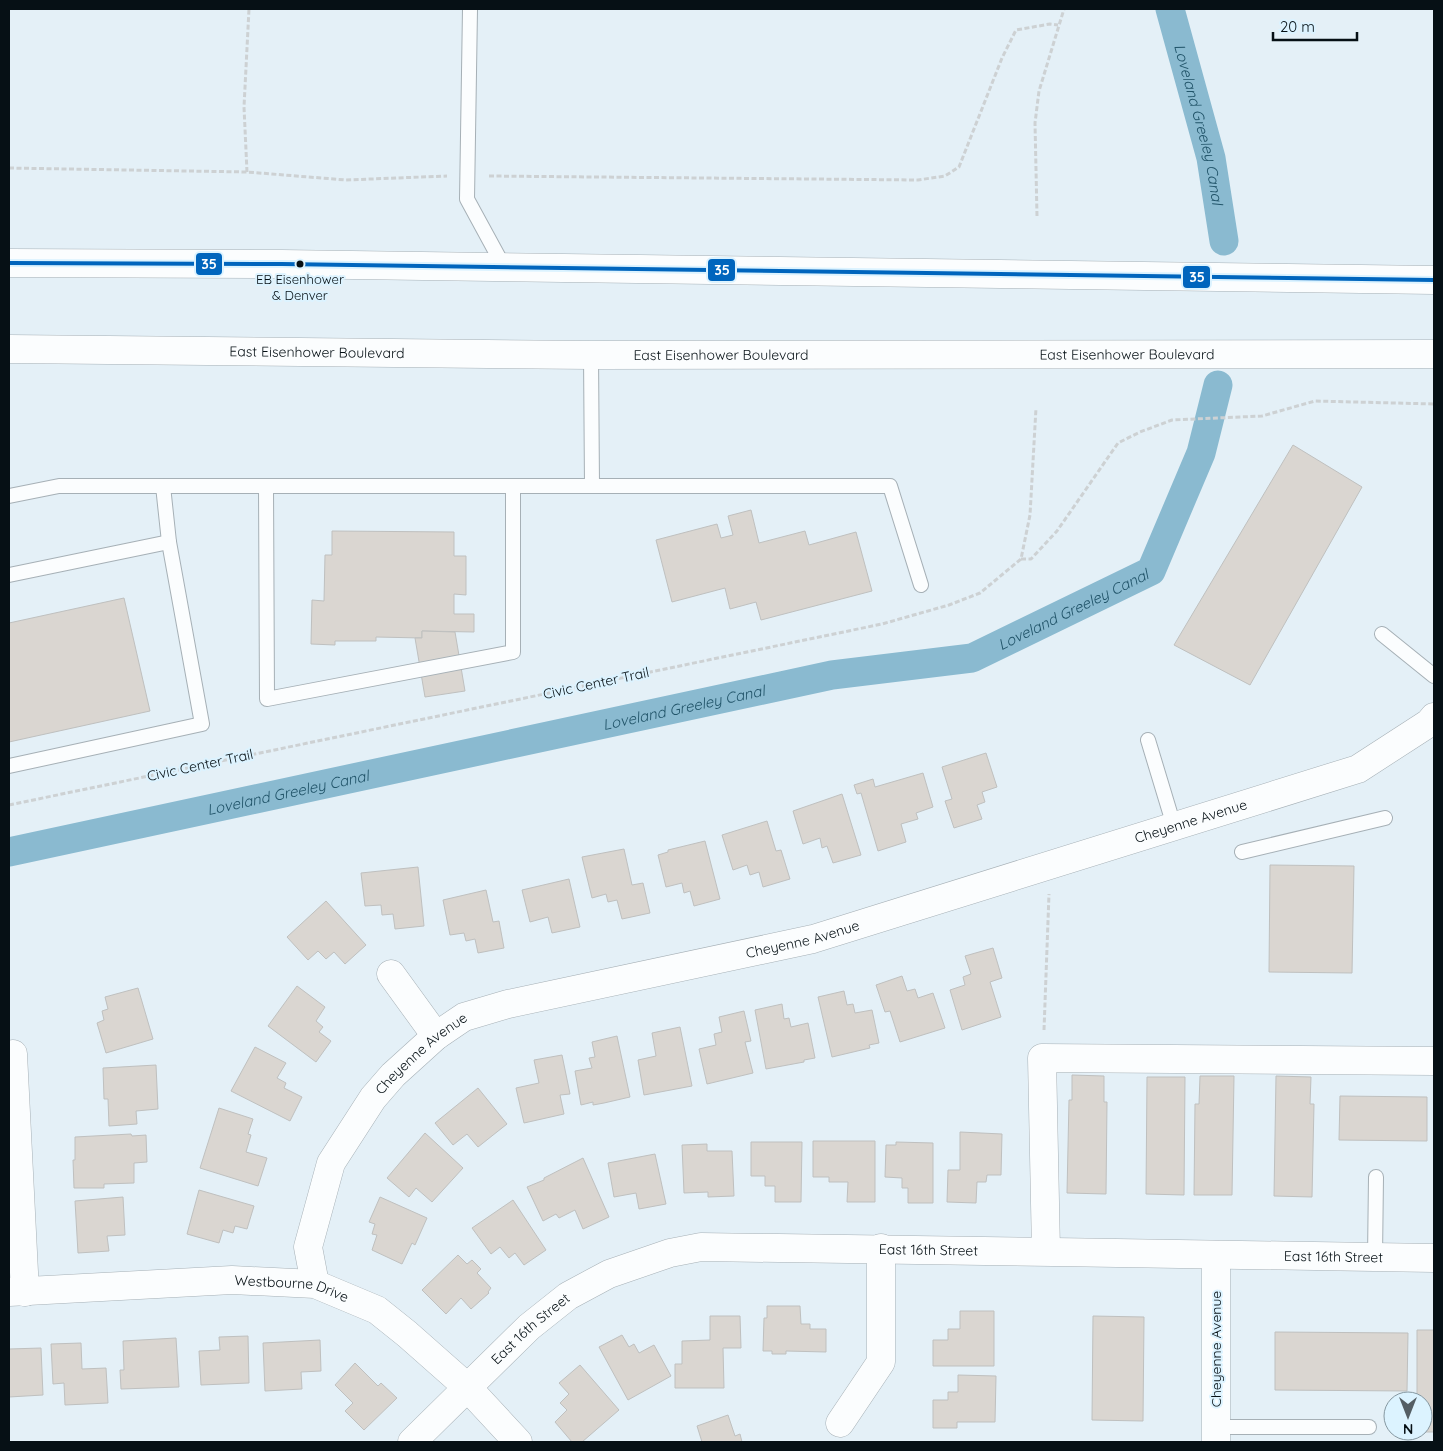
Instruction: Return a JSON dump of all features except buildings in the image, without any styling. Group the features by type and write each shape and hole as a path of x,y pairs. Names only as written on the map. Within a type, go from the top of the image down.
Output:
{"main road":[{"path":"9,263 504,267 1434,280"},
{"name":"East Eisenhower Boulevard","path":"9,349 590,355 1434,354"},
{"name":"Cheyenne Avenue","path":"315,1284 308,1246 331,1163 373,1098 393,1075 436,1036 464,1018 508,1004 814,939 1358,769 1428,724 1434,717"},
{"path":"391,974 436,1036"},
{"path":"13,1054 17,1292"},
{"path":"1046,1251 1042,1058 1434,1061"},
{"name":"East 16th Street","path":"412,1442 529,1327 568,1296 609,1274 670,1253 701,1247 881,1248 1434,1258"},
{"path":"840,1423 881,1362 881,1248"},
{"name":"Cheyenne Avenue","path":"1216,1255 1216,1435"},
{"name":"Westbourne Drive","path":"17,1292 232,1280 315,1284 377,1310 467,1387 518,1442"}],"lane":[{"path":"470,9 468,199 504,267"},
{"path":"590,355 592,486"},
{"path":"9,496 60,486 890,486 921,585"},
{"path":"9,766 202,724 169,542 163,486"},
{"path":"266,486 267,699 513,652 513,486"},
{"path":"9,575 169,542"},
{"path":"1382,634 1434,676"},
{"path":"1148,740 1174,826"},
{"path":"1242,852 1385,818"},
{"path":"1375,1257 1376,1177"},
{"path":"1216,1435 1369,1427"}],"path":[{"path":"247,172 244,107 249,9"},
{"path":"1037,216 1035,123 1039,91 1064,9"},
{"path":"9,168 247,172 346,180 468,176 918,180 945,176 959,167 1002,58 1016,30 1050,24 1058,25"},
{"name":"Civic Center Trail","path":"9,804 882,624 949,605 980,593 1020,559 1031,559 1057,531 1118,443 1140,432 1172,420 1262,416 1315,401 1434,404"},
{"path":"1020,559 1030,515 1036,408"},
{"path":"1042,1058 1050,865"}],"waterway":[{"name":"Loveland Greeley Canal","path":"1170,9 1211,158 1224,241"},
{"name":"Loveland Greeley Canal","path":"9,852 832,675 972,658 1151,571 1201,453 1218,385"}],"transit line":[{"name":"35","path":"9,263 282,264 1434,280"}],"place":[{"name":"EB Eisenhower & Denver","path":"300,264"}]}
